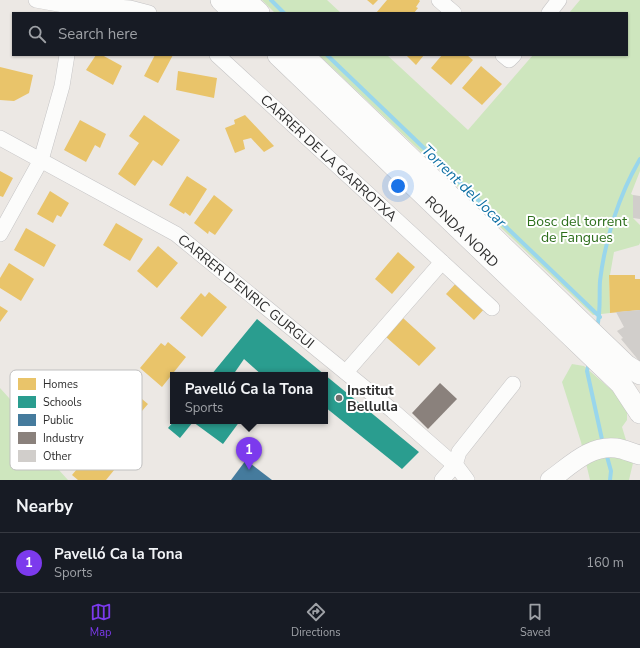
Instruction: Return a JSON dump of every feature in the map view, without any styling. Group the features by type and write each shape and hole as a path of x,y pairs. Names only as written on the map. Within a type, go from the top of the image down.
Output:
{"main road":[{"path":"221,0 233,12"},
{"path":"245,0 258,12"},
{"name":"RONDA NORD","path":"279,56 591,347 622,384 640,413"},
{"name":"RONDA NORD","path":"303,56 583,324 591,347 640,374"}],"street":[{"path":"36,0 75,7 102,6 130,8 145,12"},
{"path":"439,0 453,12"},
{"path":"549,12 559,0"},
{"path":"0,234 41,160 62,86 67,56"},
{"name":"CARRER DE LA GARROTXA","path":"218,56 492,308"},
{"path":"504,56 509,60 513,56"},
{"name":"CARRER D'ENRIC GURGUI","path":"0,138 176,234 346,372 455,465 467,480"},
{"path":"346,372 442,262"},
{"path":"442,480 455,465 459,452 513,384"},
{"path":"550,480 589,451 610,448 640,455"}],"green space":[{"path":"262,0 327,0 340,12 274,12"},
{"name":"Bosc del torrent de Fangues","path":"580,0 640,0 640,171 631,194 633,195 633,218 640,225 640,243 639,245 614,252 609,275 610,313 593,315 320,56 388,56 468,130 532,56 628,56 628,12 570,12"},
{"path":"572,364 584,366 615,393 627,410 627,420 622,427 633,463 629,480 590,480 581,442 562,382"},
{"path":"0,388 10,399 10,470 59,470 68,480 0,480"}],"building: Homes":[{"path":"367,0 378,0 373,5"},
{"path":"387,0 420,1 415,12 377,12"},
{"path":"95,56 104,56 122,66 113,85 86,70"},
{"path":"154,56 172,56 158,83 144,76"},
{"path":"407,56 423,56 416,65"},
{"path":"441,56 468,56 473,60 451,85 431,68"},
{"path":"481,66 502,84 482,105 462,88"},
{"path":"0,67 33,75 29,93 14,101 0,100"},
{"path":"178,71 217,78 214,98 176,90"},
{"path":"144,115 180,140 162,166 153,160 135,186 118,174 139,143 129,136"},
{"path":"245,115 274,146 264,152 251,138 243,140 245,149 235,153 225,128 235,124 234,120"},
{"path":"80,120 106,134 100,148 95,145 86,162 64,150"},
{"path":"0,171 13,178 3,197 0,196"},
{"path":"187,176 207,189 190,216 185,212 184,214 169,205"},
{"path":"50,191 69,203 61,217 57,215 53,223 37,214"},
{"path":"214,195 233,210 215,235 209,231 208,234 194,223"},
{"path":"116,223 143,239 130,261 103,245"},
{"path":"26,228 56,245 44,267 14,250"},
{"path":"158,246 178,263 157,288 137,271"},
{"path":"398,252 415,267 392,294 375,279"},
{"path":"9,263 34,279 21,301 0,288 0,278"},
{"path":"609,275 635,275 635,279 640,279 640,310 610,313"},
{"path":"459,280 487,306 474,320 446,294"},
{"path":"209,292 227,307 202,337 180,318 201,293 205,297"},
{"path":"0,306 8,311 0,322"},
{"path":"403,318 436,348 419,366 386,337"},
{"path":"168,342 186,357 174,372 170,372 170,377 162,387 140,368 161,343 165,346"},
{"path":"142,399 148,404 142,411"},
{"path":"76,470 114,470 106,480 78,480 72,475"}],"building: Schools":[{"path":"257,319 321,372 259,372 244,359 235,372 213,372"},
{"path":"328,377 419,452 402,469 328,409"},
{"path":"171,424 191,424 180,438 168,428"},
{"path":"196,424 238,424 223,444"}],"building: Public":[{"path":"246,460 272,480 231,480"}],"building: Industry":[{"path":"440,383 457,399 428,429 412,413"}],"building: Other":[{"path":"633,195 640,196 640,219 633,218"},
{"path":"640,310 640,362 621,339 623,338 617,331 624,327 616,312"}],"waterway":[{"name":"Torrent del Jocar","path":"271,0 283,12"},
{"name":"Torrent del Jocar","path":"328,56 600,317"},
{"path":"597,327 602,265 609,233 619,202 640,159"},
{"path":"589,363 587,371 603,444"},
{"path":"606,453 611,471 610,480"}],"place":[{"name":"Institut Bellulla","path":"339,398"},
{"name":"Pavelló Ca la Tona","path":"249,470"}]}
